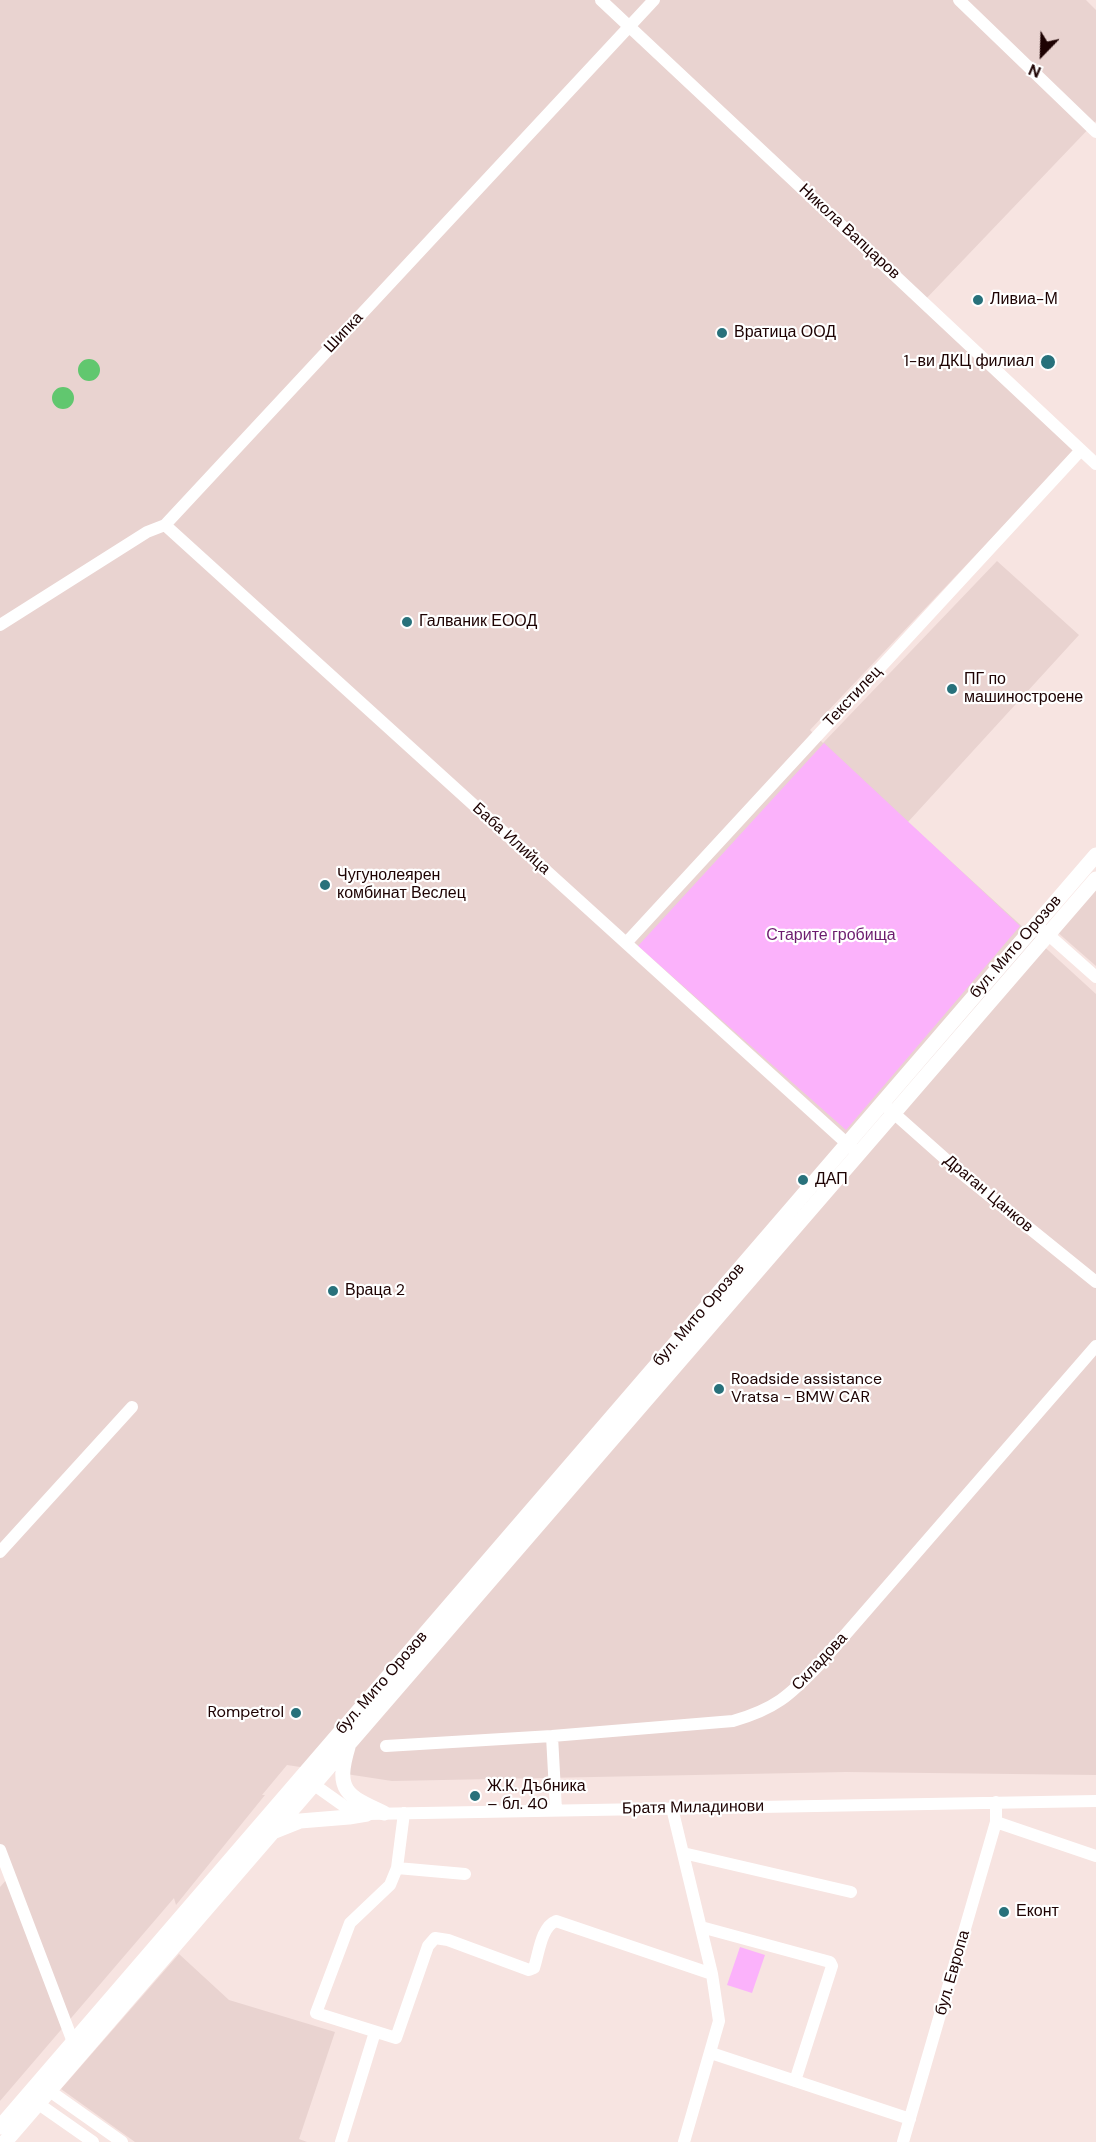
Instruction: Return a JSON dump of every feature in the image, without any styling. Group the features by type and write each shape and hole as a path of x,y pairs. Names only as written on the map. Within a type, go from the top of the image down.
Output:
{"main road":[{"name":"бул. Мито Орозов","path":"307,1780 1042,929 1096,855"},
{"name":"бул. Мито Орозов","path":"1042,929 1096,879"},
{"name":"бул. Мито Орозов","path":"307,1780 350,1741 853,1148"},
{"path":"350,1741 342,1774 346,1789 359,1802 384,1813"},
{"path":"5,2142 32,2100 44,2086 270,1834 307,1780"},
{"path":"44,2086 73,2042 307,1780"},
{"path":"270,1834 300,1821 367,1814"},
{"path":"0,2127 32,2100"}],"street":[{"name":"Никола Вапцаров","path":"601,0 1096,463"},
{"name":"Шипка","path":"0,625 147,532 165,525 654,0"},
{"path":"959,0 1096,132"},
{"name":"Текстилец","path":"626,943 1081,450"},
{"name":"Баба Илийца","path":"165,525 853,1148"},
{"path":"1042,929 1096,977"},
{"name":"Драган Цанков","path":"888,1108 960,1172 1096,1282"},
{"name":"Складова","path":"386,1746 552,1736 733,1721 754,1714 792,1693 819,1665 1096,1346"},
{"path":"0,1552 132,1407"},
{"path":"552,1736 556,1810"},
{"name":"Братя Миладинови","path":"307,1780 344,1806 367,1814 1096,1801"},
{"name":"бул. Европа","path":"903,2142 996,1822 996,1802"},
{"path":"672,1808 712,1974 719,2021 684,2142"},
{"path":"404,1813 397,1868 390,1885 350,1923 316,2013 396,2038 428,1946 435,1938 448,1940 530,1970 534,1968 546,1929 556,1921 712,1974"},
{"path":"996,1822 1096,1856"},
{"path":"0,1851 73,2042"},
{"path":"683,1853 851,1892"},
{"path":"397,1868 465,1874"},
{"path":"701,1927 830,1962 832,1966 795,2081"},
{"path":"341,2142 375,2032"},
{"path":"711,2053 910,2119"},
{"path":"44,2086 122,2142"},
{"path":"32,2100 93,2142"}],"shaded area":[{"path":"0,0 1086,0 1096,10 1096,121 923,302 1077,448 810,730 823,743 997,561 1079,635 908,822 1096,994 1096,1775 846,1772 392,1781 287,1765 176,1905 174,1898 0,2101 0,1887 7,1879 0,1862"},
{"path":"89,359 97,362 100,370 97,378 89,381 81,378 78,370 81,362"},
{"path":"63,387 71,390 74,398 71,406 63,409 55,406 52,398 55,390"},
{"path":"1096,885 1096,966 1056,931"},
{"path":"179,1954 229,2000 335,2032 299,2139 307,2142 135,2142 61,2089"}],"green space":[{"name":"Старите гробища","path":"824,743 1020,926 846,1130 638,946"},
{"path":"740,1947 765,1955 752,1993 727,1985"}],"place":[{"name":"Ливиа-М","path":"978,300"},
{"name":"Вратица ООД","path":"722,333"},
{"name":"1-ви ДКЦ филиал","path":"1048,362"},
{"name":"Галваник ЕООД","path":"407,622"},
{"name":"ПГ по машиностроене","path":"952,689"},
{"name":"Чугунолеярен комбинат Веслец","path":"325,885"},
{"name":"ДАП","path":"803,1180"},
{"name":"Враца 2","path":"333,1291"},
{"name":"Roadside assistance Vratsa - BMW CAR","path":"719,1389"},
{"name":"Rompetrol","path":"296,1713"},
{"name":"Ж.К. Дъбника – бл. 40","path":"475,1796"},
{"name":"Еконт","path":"1004,1912"}]}
